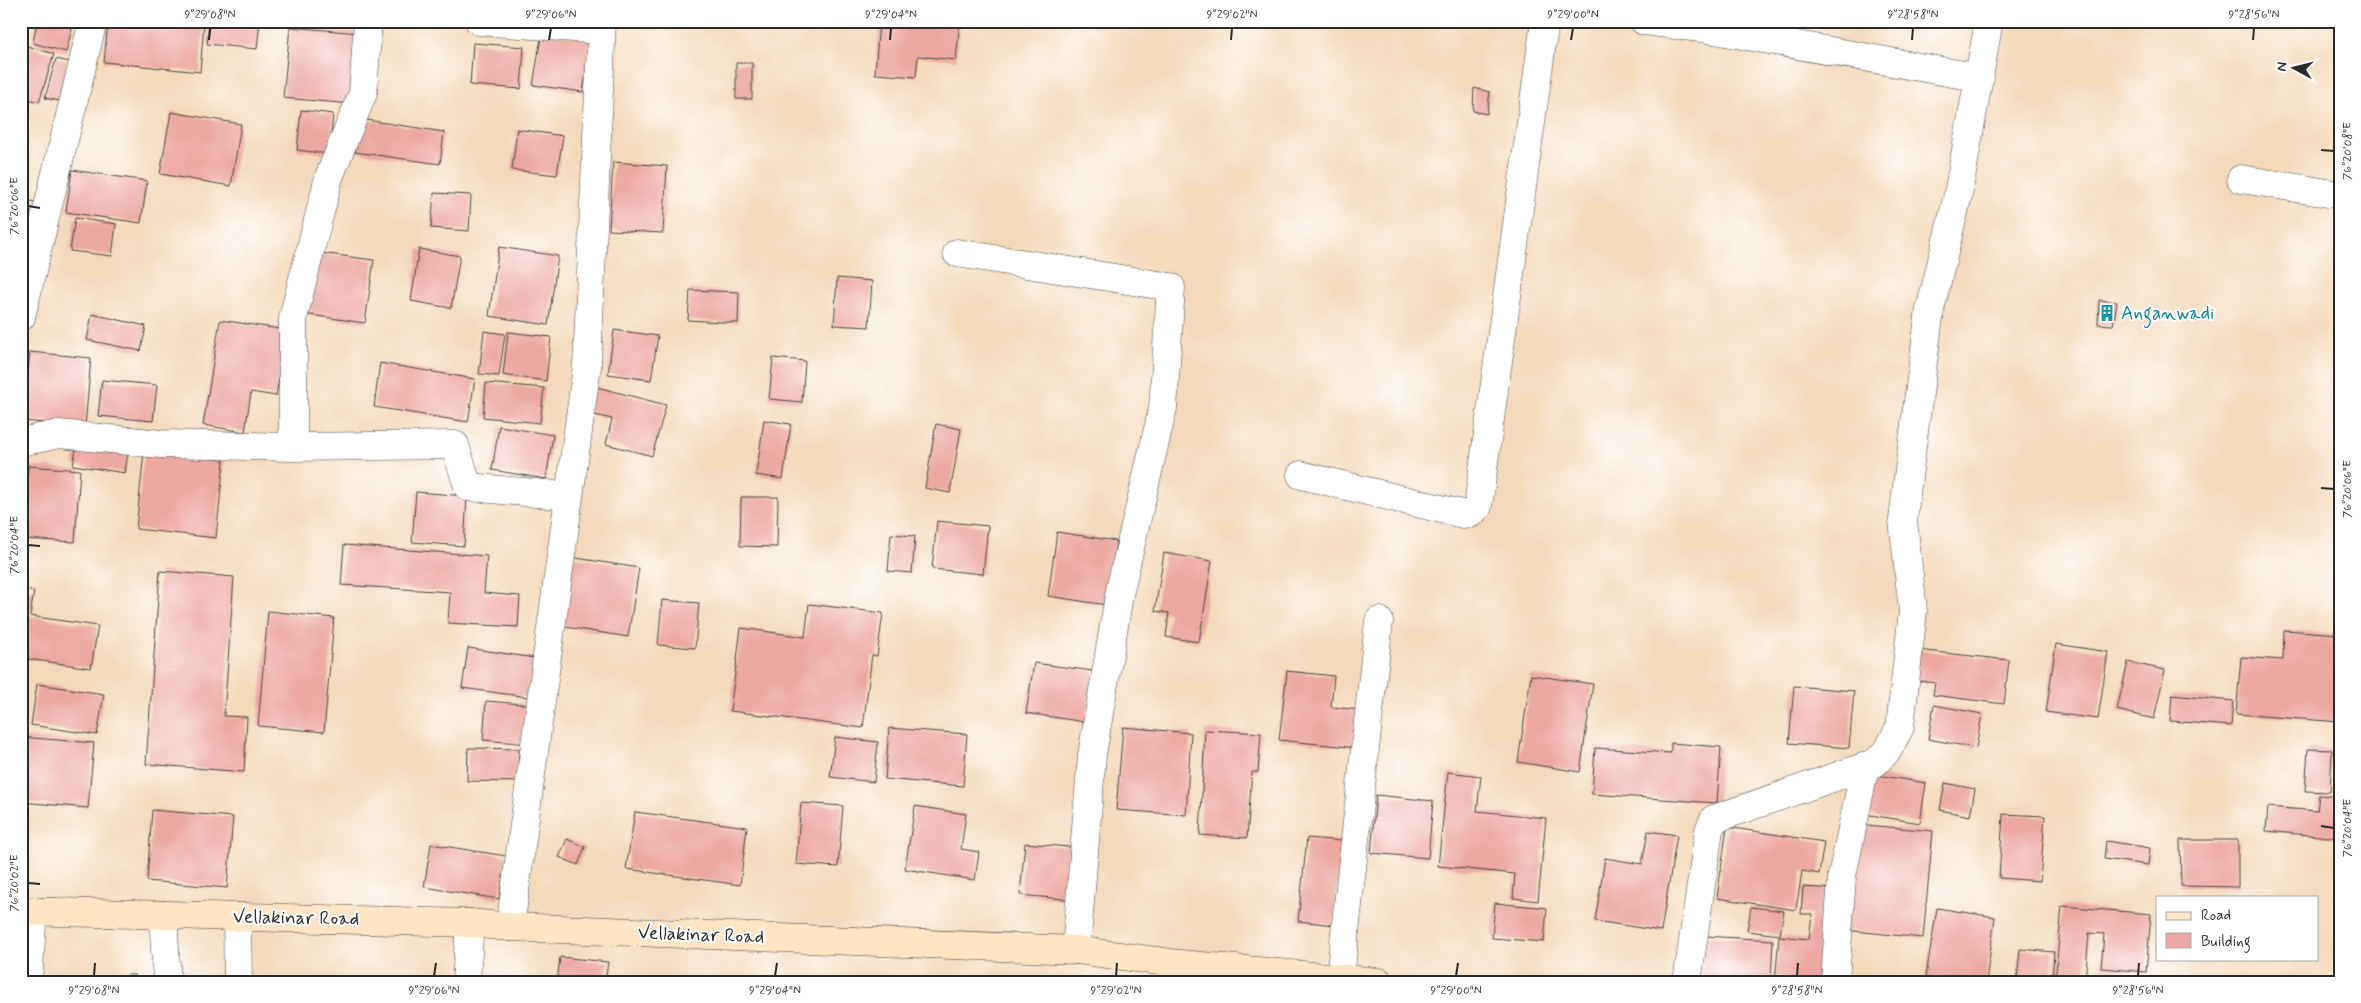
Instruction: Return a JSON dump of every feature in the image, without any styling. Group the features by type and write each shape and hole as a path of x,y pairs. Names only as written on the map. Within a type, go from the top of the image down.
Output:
{"main road":[{"name":"Vellakinar Road","path":"27,911 470,923 510,927 1076,950 1179,973 1340,978 1378,982"}],"street":[{"path":"21,318 93,21"},
{"path":"293,447 293,318 329,177 363,93 368,21"},
{"path":"479,21 601,26 587,366 510,927"},
{"path":"1301,475 1462,514 1472,513 1478,506 1545,21"},
{"path":"1644,21 1710,29 1980,78"},
{"path":"1688,982 1709,830 1714,819 1875,763 1888,750 1900,727 1913,611 1903,520 1908,477 1930,310 1958,195 1989,21"},
{"path":"2241,179 2340,195"},
{"path":"957,254 1171,287 1162,408 1120,590 1092,755 1076,950"},
{"path":"21,442 59,434 161,444 293,447 455,445 468,487 569,496"},
{"path":"1340,978 1379,621"},
{"path":"1835,982 1842,876 1865,767"},
{"path":"27,911 28,982"},
{"path":"163,915 167,982"},
{"path":"237,917 238,982"},
{"path":"466,982 470,923"}],"building":[{"path":"37,21 74,21 66,52 33,43"},
{"path":"108,21 204,23 200,72 104,62"},
{"path":"210,21 260,21 257,49 207,44"},
{"path":"879,21 960,21 956,60 918,56 916,77 875,74"},
{"path":"290,27 359,33 352,104 283,98"},
{"path":"542,32 591,40 583,92 533,85"},
{"path":"473,43 524,47 521,89 470,85"},
{"path":"21,44 54,54 39,102 21,97"},
{"path":"56,59 70,62 60,101 45,98"},
{"path":"736,63 752,63 752,99 736,99"},
{"path":"1474,88 1490,92 1487,114 1473,111"},
{"path":"301,110 333,114 329,154 297,150"},
{"path":"171,112 241,124 231,186 160,174"},
{"path":"360,119 444,132 440,164 355,152"},
{"path":"517,129 563,136 557,175 512,170"},
{"path":"613,162 667,166 663,233 609,230"},
{"path":"72,170 147,181 141,223 66,212"},
{"path":"434,193 471,195 469,231 431,228"},
{"path":"21,199 35,202 25,242 21,242"},
{"path":"75,218 116,224 112,256 70,251"},
{"path":"499,247 558,256 548,325 489,316"},
{"path":"419,249 460,256 451,308 411,301"},
{"path":"312,252 374,260 365,323 303,314"},
{"path":"837,278 872,281 869,327 834,325"},
{"path":"690,290 739,292 738,323 688,320"},
{"name":"Anganwadi","path":"2099,300 2117,302 2113,325 2098,324"},
{"path":"92,314 146,326 141,351 87,340"},
{"path":"220,320 287,330 276,396 251,392 245,432 203,425"},
{"path":"614,330 658,336 651,380 608,374"},
{"path":"484,331 505,334 499,376 479,374"},
{"path":"508,332 551,337 546,381 503,375"},
{"path":"30,352 91,358 85,427 23,421"},
{"path":"773,358 805,361 802,402 769,399"},
{"path":"380,363 475,379 468,422 374,407"},
{"path":"102,380 157,385 153,421 98,416"},
{"path":"486,383 544,388 540,423 483,417"},
{"path":"593,386 666,405 652,456 606,444 612,419 586,413"},
{"path":"764,420 791,424 783,479 756,475"},
{"path":"936,424 961,429 950,493 925,488"},
{"path":"499,426 553,435 546,479 492,470"},
{"path":"77,444 128,452 125,473 73,465"},
{"path":"144,452 224,460 216,538 136,529"},
{"path":"28,466 80,470 75,542 23,539"},
{"path":"416,492 467,496 464,546 412,542"},
{"path":"741,497 778,497 777,547 740,546"},
{"path":"937,521 988,526 983,574 932,569"},
{"path":"1057,532 1116,541 1107,605 1048,596"},
{"path":"891,534 915,536 912,573 888,571"},
{"path":"344,545 487,556 484,593 520,596 518,627 448,623 450,592 341,585"},
{"path":"1164,553 1212,561 1199,642 1166,637 1169,613 1155,611"},
{"path":"570,557 639,568 628,637 559,626"},
{"path":"160,571 234,577 224,716 247,717 244,772 146,764"},
{"path":"21,589 34,591 30,616 98,626 91,668 21,658"},
{"path":"662,600 699,603 695,648 658,645"},
{"path":"809,604 883,613 877,656 872,655 863,728 730,711 741,628 805,637"},
{"path":"268,611 334,618 324,732 258,726"},
{"path":"2284,630 2340,634 2340,722 2236,714 2241,657 2283,660"},
{"path":"2056,644 2108,652 2098,719 2046,712"},
{"path":"468,648 541,659 535,698 462,688"},
{"path":"1917,650 2009,660 2004,704 1933,695 1935,683 1913,680"},
{"path":"2128,662 2165,670 2154,719 2117,710"},
{"path":"1034,663 1093,671 1085,722 1026,713"},
{"path":"1287,671 1334,676 1331,707 1361,710 1358,748 1279,740"},
{"path":"1531,675 1593,684 1580,772 1518,762"},
{"path":"37,684 104,694 97,735 31,725"},
{"path":"1794,686 1854,691 1849,748 1789,743"},
{"path":"2172,695 2233,701 2231,726 2170,721"},
{"path":"486,701 533,705 529,744 483,740"},
{"path":"1934,705 1982,714 1976,748 1928,739"},
{"path":"1123,727 1191,733 1186,815 1116,810"},
{"path":"889,728 967,734 963,786 885,779"},
{"path":"1205,730 1261,733 1258,772 1252,772 1247,838 1200,835"},
{"path":"21,737 94,743 88,808 21,802"},
{"path":"835,737 878,742 874,782 830,777"},
{"path":"1671,743 1721,747 1717,803 1592,794 1595,748 1671,753"},
{"path":"468,748 519,749 518,782 467,781"},
{"path":"2308,749 2332,750 2330,792 2305,791"},
{"path":"1448,772 1481,776 1477,811 1546,818 1538,901 1513,898 1515,874 1438,866"},
{"path":"1871,774 1926,783 1920,823 1864,814"},
{"path":"1945,783 1975,789 1970,816 1940,810"},
{"path":"1376,795 1433,801 1428,858 1371,853"},
{"path":"2319,795 2340,797 2340,838 2266,831 2268,807 2317,811"},
{"path":"801,803 843,806 838,867 796,864"},
{"path":"915,806 966,814 961,849 979,852 975,880 905,869"},
{"path":"152,810 233,817 227,888 147,881"},
{"path":"635,812 747,827 740,885 626,869"},
{"path":"2003,814 2045,816 2040,881 1999,878"},
{"path":"1855,824 1933,831 1923,938 1844,930"},
{"path":"1727,827 1824,842 1819,874 1802,871 1796,910 1717,898"},
{"path":"1648,831 1677,835 1661,931 1595,921 1605,858 1642,864"},
{"path":"1307,838 1342,841 1334,925 1298,921"},
{"path":"567,839 585,847 578,865 559,857"},
{"path":"2180,840 2238,840 2238,887 2181,886"},
{"path":"2106,841 2150,848 2148,865 2104,859"},
{"path":"1025,843 1079,848 1074,900 1020,895"},
{"path":"431,844 506,856 499,899 424,887"},
{"path":"1803,887 1836,889 1829,982 1775,982 1779,936 1809,939 1812,914 1801,914"},
{"path":"1495,903 1547,908 1544,942 1492,938"},
{"path":"2062,906 2151,914 2146,972 2101,968 2104,934 2089,933 2085,982 2055,982"},
{"path":"1751,907 1784,911 1780,935 1747,931"},
{"path":"1937,908 1995,917 1986,982 1925,982"},
{"path":"1704,936 1773,940 1771,982 1701,982"},
{"path":"2020,949 2054,952 2052,982 2017,981"},
{"path":"560,957 608,962 605,982 557,982"},
{"path":"2094,974 2126,981 2092,982"},
{"path":"127,975 135,975 134,982 127,982"},
{"path":"45,977 84,980 84,982 45,982"},
{"path":"689,977 723,980 723,982 688,982"}],"place":[{"name":"Anganwadi","path":"2107,313"}]}
